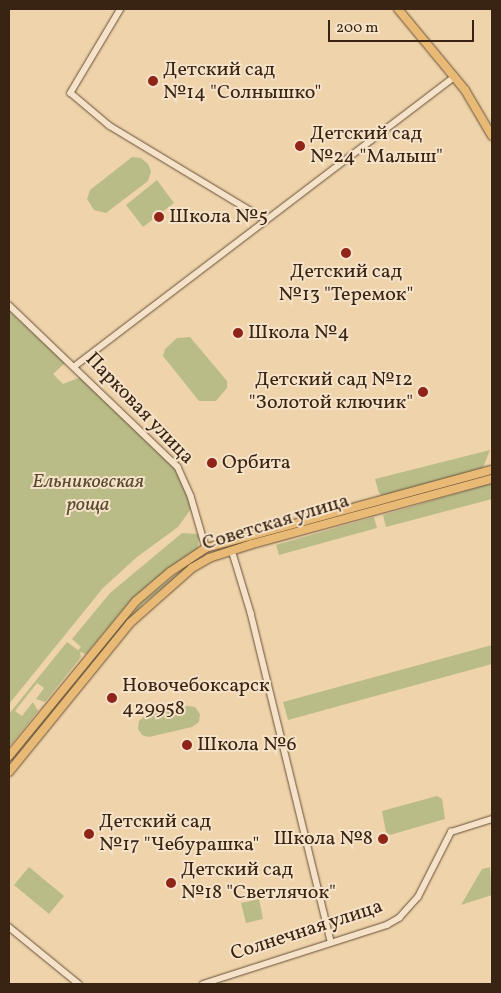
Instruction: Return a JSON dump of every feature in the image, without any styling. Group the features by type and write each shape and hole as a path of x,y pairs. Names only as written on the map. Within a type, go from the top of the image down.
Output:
{"main road":[{"path":"398,9 457,76 492,136"},
{"path":"405,9 457,76 492,127"},
{"name":"Советская улица","path":"9,756 136,601 170,572 206,548 492,470"},
{"name":"Советская улица","path":"9,772 140,612 177,580 209,558 232,550 492,479"},
{"name":"Парковая улица","path":"206,548 209,558"}],"street":[{"path":"121,9 70,93 110,126 266,220"},
{"path":"76,366 457,76"},
{"name":"Парковая улица","path":"9,305 76,366 178,467 191,496 206,548"},
{"path":"232,550 252,620 331,942"},
{"name":"Солнечная улица","path":"202,984 387,925 399,918 418,897 451,832 492,819"},
{"path":"9,927 79,984"}],"green space":[{"path":"132,157 141,158 148,164 151,171 148,181 106,213 94,210 87,199 90,190"},
{"path":"157,180 174,203 143,227 126,205"},
{"name":"Ельниковская роща","path":"9,311 65,363 53,374 63,384 81,377 173,463 184,483 191,509 178,527 137,557 103,588 9,704"},
{"path":"190,337 227,381 227,388 216,401 199,401 163,356 165,349 177,338"},
{"path":"490,450 482,470 384,497 379,493 375,479"},
{"path":"492,483 492,499 386,527 383,515"},
{"path":"374,517 377,528 279,555 276,545"},
{"path":"182,533 199,534 198,548 132,599 86,654 80,652 81,657 45,702 36,699 44,688 37,683 15,711 22,716 33,702 38,711 9,747 9,714 67,642 78,650 81,647 72,639 110,593"},
{"path":"195,559 196,562 144,603 79,679 77,677 142,602"},
{"path":"492,645 492,664 288,720 283,702"},
{"path":"75,681 77,682 9,765 9,761"},
{"path":"188,706 195,707 200,714 199,722 192,727 149,737 142,735 138,729 139,721 145,716"},
{"path":"437,796 442,799 445,819 390,835 386,832 382,811"},
{"path":"29,867 64,896 49,914 14,885"},
{"path":"490,867 492,895 461,905 482,869"},
{"path":"259,899 263,919 246,923 241,903"}],"place":[{"name":"Детский сад №14 \"Солнышко\"","path":"153,81"},
{"name":"Детский сад №24 \"Малыш\"","path":"300,146"},
{"name":"Школа №5","path":"159,217"},
{"name":"Детский сад №13 \"Теремок\"","path":"346,253"},
{"name":"Школа №4","path":"238,333"},
{"name":"Детский сад №12 \"Золотой ключик\"","path":"423,392"},
{"name":"Орбита","path":"212,463"},
{"name":"Новочебоксарск 429958","path":"112,698"},
{"name":"Школа №6","path":"187,745"},
{"name":"Детский сад №17 \"Чебурашка\"","path":"89,834"},
{"name":"Школа №8","path":"383,839"},
{"name":"Детский сад №18 \"Светлячок\"","path":"171,883"}]}
